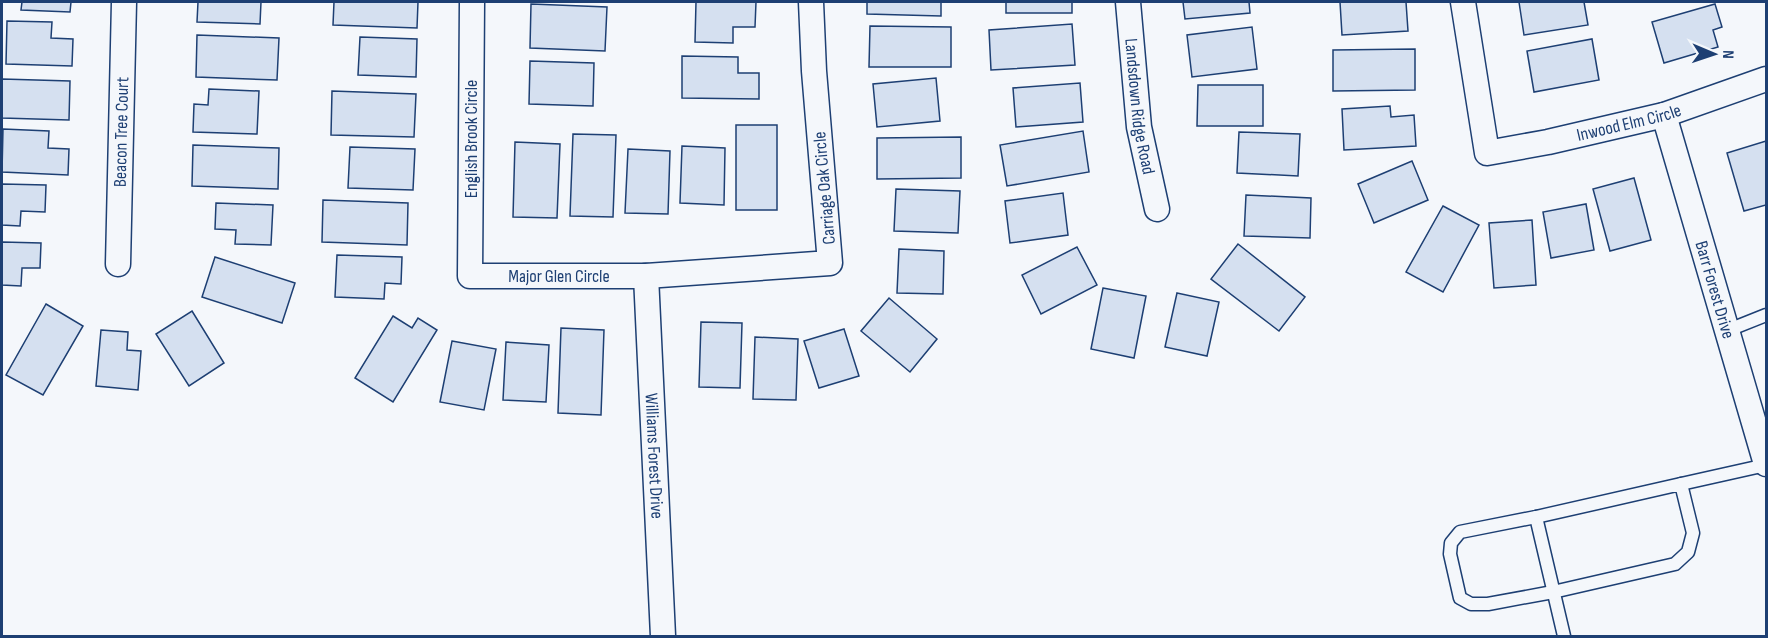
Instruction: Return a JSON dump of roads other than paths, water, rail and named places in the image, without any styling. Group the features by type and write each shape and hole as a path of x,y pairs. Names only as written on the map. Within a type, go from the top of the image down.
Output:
{"street":[{"name":"Beacon Tree Court","path":"118,264 123,2"},
{"name":"English Brook Circle","path":"470,276 472,2"},
{"name":"Carriage Oak Circle","path":"646,276 830,263 814,71 811,2"},
{"name":"Landsdown Ridge Road","path":"1128,2 1139,127 1157,209"},
{"name":"Inwood Elm Circle","path":"1463,2 1487,153 1548,142 1664,115 1767,79"},
{"name":"Barr Forest Drive","path":"1664,115 1767,465"},
{"name":"Major Glen Circle","path":"470,276 646,276"},
{"name":"Williams Forest Drive","path":"646,276 663,636"}],"lane":[{"path":"1726,331 1767,315"},
{"path":"1681,484 1693,533 1688,552 1675,564 1553,592 1488,604 1471,604 1461,598 1450,554 1451,543 1460,532 1767,465"},
{"path":"1536,517 1564,636"}]}
